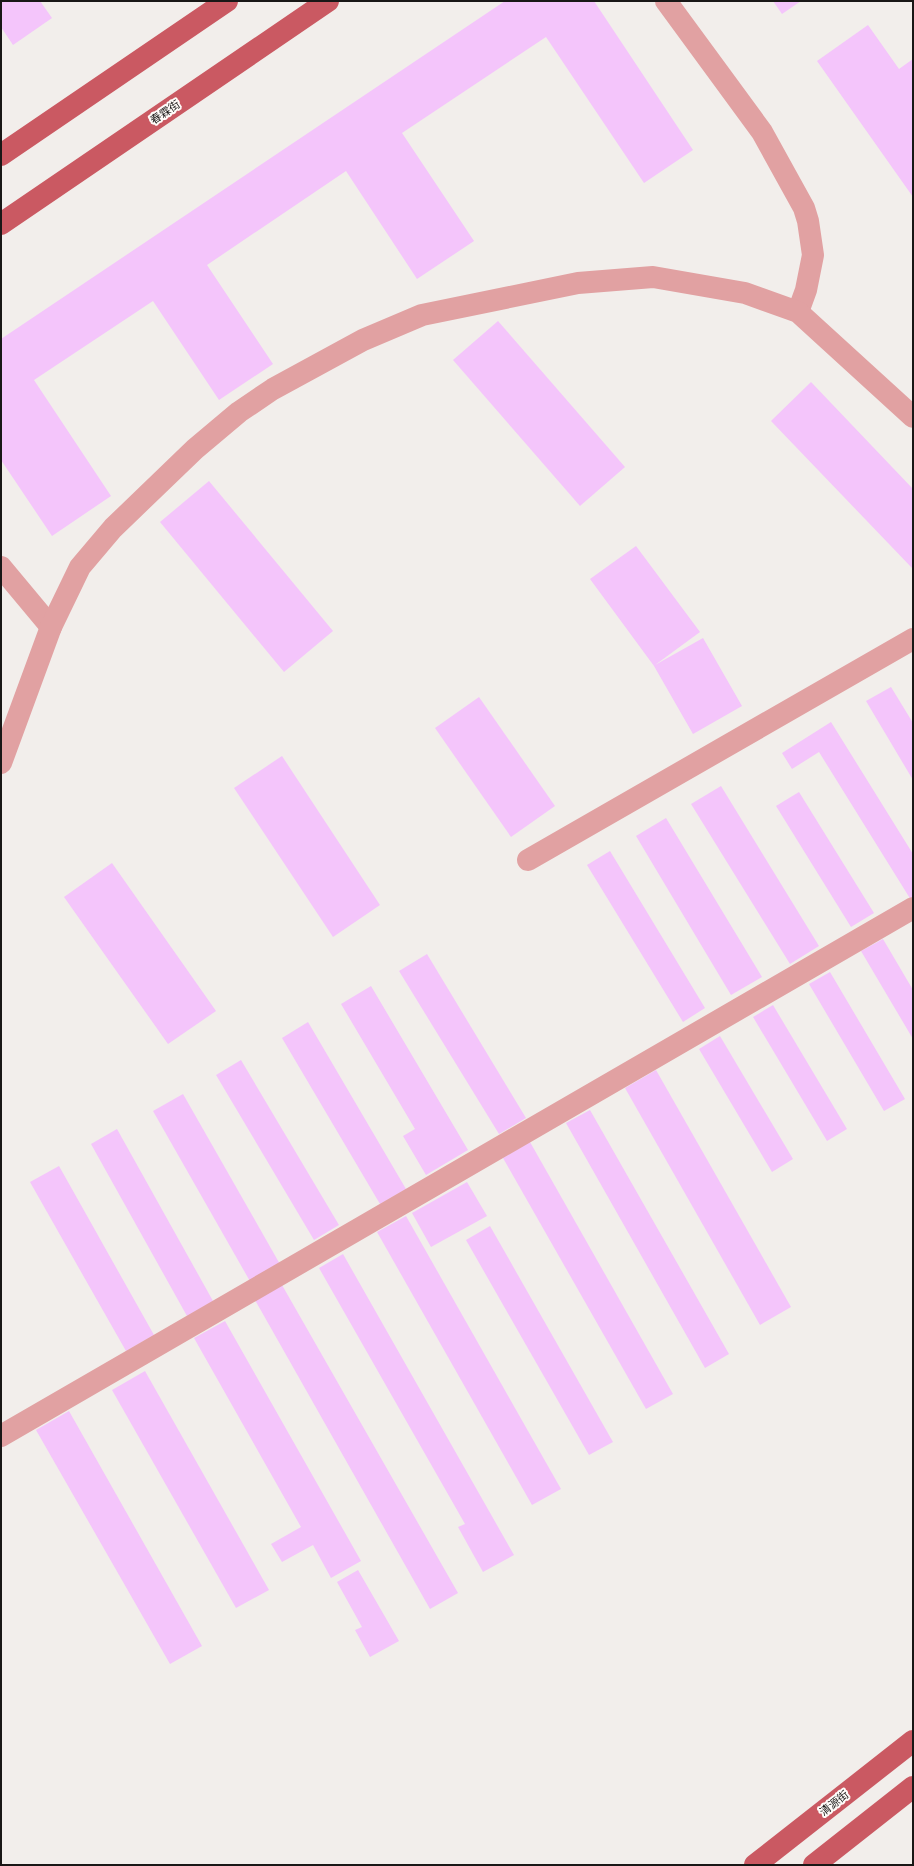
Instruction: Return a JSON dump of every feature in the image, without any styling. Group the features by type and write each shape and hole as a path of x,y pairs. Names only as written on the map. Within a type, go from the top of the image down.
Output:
{"main road":[{"path":"1,155 227,1"},
{"name":"春霖街","path":"1,224 328,1"},
{"name":"清源街","path":"755,1865 913,1741"},
{"path":"814,1865 913,1787"}],"street":[{"path":"666,1 762,132 804,208 808,221 813,255 806,290 798,312"},
{"path":"1,763 51,627 80,567 113,528 195,449 239,412 273,389 363,340 422,316 578,283 653,278 746,294 798,312 913,417"},
{"path":"1,567 51,627"},
{"path":"528,860 913,639"},
{"path":"1,1436 913,908"}],"building":[{"path":"1,1 40,1 52,18 13,45 1,27"},
{"path":"505,1 594,1 693,150 644,183 546,37 402,133 474,241 417,279 346,171 207,265 273,364 219,400 153,301 34,380 111,496 52,536 1,460 1,339"},
{"path":"773,1 801,1 782,14"},
{"path":"868,25 899,69 913,59 913,197 817,61"},
{"path":"498,321 625,467 580,506 453,360"},
{"path":"811,382 913,489 913,569 771,421"},
{"path":"209,481 333,631 284,672 160,522"},
{"path":"636,546 700,632 655,665 703,638 742,706 693,734 654,666 590,579"},
{"path":"891,687 913,723 913,780 866,701"},
{"path":"479,697 555,806 511,837 435,728"},
{"path":"831,722 913,854 913,899 911,900 819,752 792,769 782,753"},
{"path":"282,756 380,905 333,937 234,788"},
{"path":"721,786 819,946 790,964 691,804"},
{"path":"799,792 874,913 851,927 776,806"},
{"path":"666,818 762,977 731,995 636,836"},
{"path":"610,851 705,1008 683,1022 587,865"},
{"path":"112,863 216,1011 168,1044 64,897"},
{"path":"883,939 913,990 913,1039 861,951"},
{"path":"427,954 526,1118 499,1134 399,971"},
{"path":"830,972 905,1099 884,1111 809,984"},
{"path":"371,986 468,1150 426,1175 403,1136 415,1129 341,1004"},
{"path":"773,1005 847,1129 827,1141 753,1017"},
{"path":"308,1022 406,1189 380,1204 282,1038"},
{"path":"720,1036 793,1159 772,1172 699,1049"},
{"path":"241,1060 339,1225 314,1240 216,1075"},
{"path":"656,1070 791,1307 760,1325 625,1088"},
{"path":"183,1094 281,1266 251,1283 153,1111"},
{"path":"590,1110 729,1354 705,1368 566,1123"},
{"path":"117,1129 213,1301 187,1316 91,1144"},
{"path":"530,1142 673,1394 646,1409 503,1158"},
{"path":"59,1166 154,1335 126,1351 30,1182"},
{"path":"467,1182 487,1216 431,1247 412,1213"},
{"path":"406,1216 561,1489 532,1505 377,1232"},
{"path":"490,1226 613,1442 589,1455 466,1240"},
{"path":"343,1254 514,1555 483,1572 458,1527 465,1524 319,1268"},
{"path":"282,1285 458,1593 430,1609 255,1300"},
{"path":"225,1321 361,1561 331,1578 313,1545 282,1562 271,1544 301,1527 194,1338"},
{"path":"145,1371 269,1590 236,1608 112,1390"},
{"path":"69,1411 202,1646 170,1664 36,1430"},
{"path":"358,1570 399,1641 370,1657 355,1630 362,1627 337,1582"}]}
